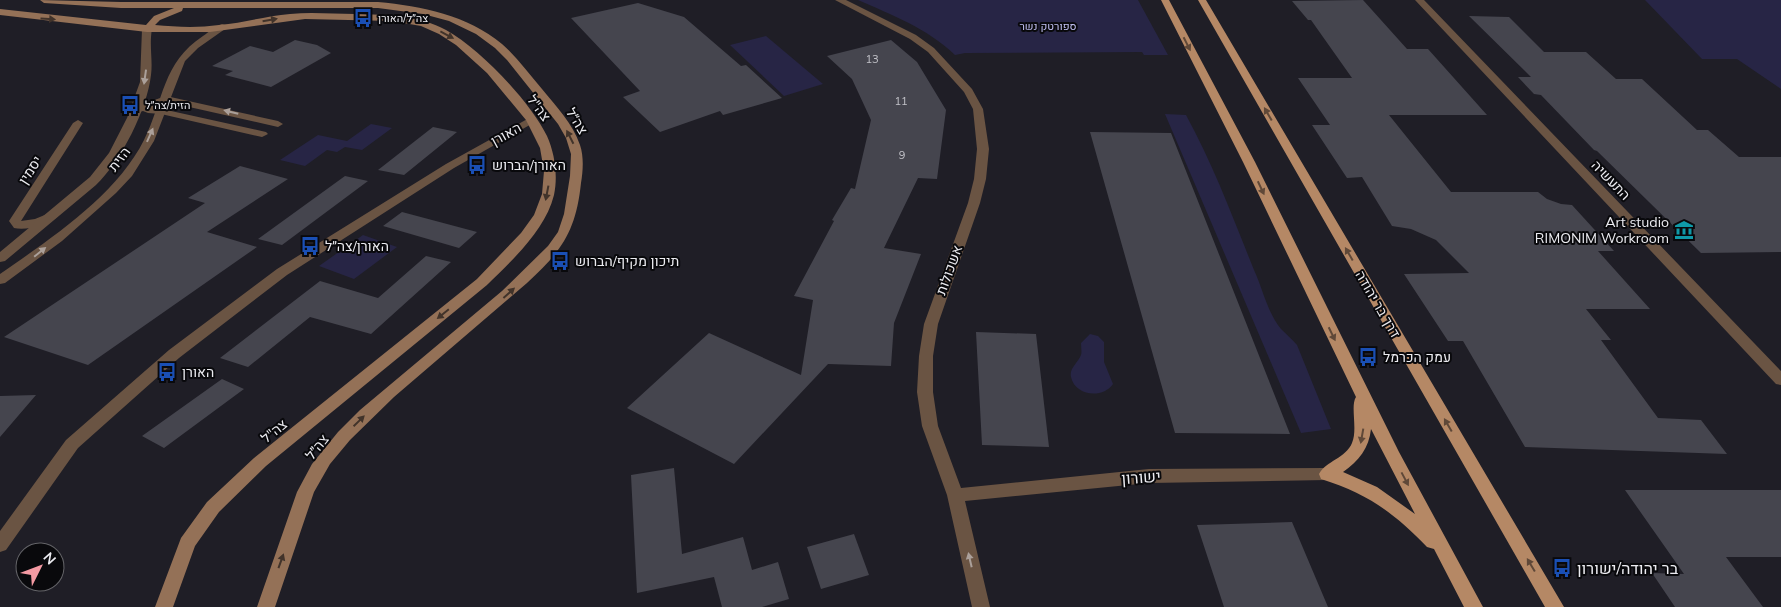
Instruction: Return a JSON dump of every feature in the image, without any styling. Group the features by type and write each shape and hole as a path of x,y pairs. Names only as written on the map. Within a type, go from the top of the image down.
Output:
{"main road":[{"name":"צה״ל","path":"44,0 121,5 378,5 412,8 446,17 493,42 514,62 552,108 576,148 576,170 571,213 563,233 538,266 480,319 408,376 356,424 325,458 308,482 266,607"},
{"path":"1165,0 1249,162 1391,453 1474,607"},
{"name":"דרך בר יהודה","path":"1202,0 1556,607"},
{"path":"147,29 163,15 191,6"},
{"path":"222,27 236,16 235,9 226,6"},
{"name":"צה\"ל","path":"0,12 38,18 147,29 184,30 312,16 405,19 424,24 450,36 475,56 539,130 549,163 549,184 545,205 532,227 504,261 482,282 260,462 214,507 187,543 164,607"},
{"path":"1327,474 1346,462 1360,446 1364,433 1364,417 1359,388"},
{"path":"1327,474 1345,477 1361,484 1398,507 1446,556"}],"street":[{"name":"אשכולות","path":"839,0 913,36 931,50 968,91 978,109 983,149 980,179 974,203 931,324 926,356 925,392 930,426 955,494 981,607"},
{"name":"התעשיה","path":"1419,0 1781,380"},
{"name":"הזית","path":"0,280 32,258 84,216 124,179 143,153 181,59 222,27"},
{"name":"הזית","path":"0,258 55,215 99,175 114,154 135,110 146,79 147,53 145,37 147,29"},
{"path":"135,110 166,99 278,124"},
{"path":"135,110 161,111 262,134"},
{"name":"האורן","path":"0,546 72,444 174,354 282,272 450,166 531,120"},
{"name":"יסמין","path":"55,215 26,225 18,225 15,221 78,123"},
{"name":"ישורון","path":"955,494 1149,476 1327,474"}],"green space":[{"name":"ספורטק נשר","path":"858,0 1138,0 1168,55 1144,55 1142,52 965,53 955,55 921,30"},
{"path":"1645,0 1781,0 1781,89 1737,59 1702,59"},
{"path":"766,36 823,84 784,96 730,45"},
{"path":"1165,114 1186,115 1222,191 1269,308 1281,329 1297,345 1331,429 1301,433"},
{"path":"371,124 392,128 362,150 345,147 337,152 327,150 305,166 280,160 318,135 347,141"},
{"path":"363,235 397,247 354,279 319,266"},
{"path":"1090,334 1098,336 1104,342 1104,362 1113,384 1103,392 1083,392 1071,377 1072,368 1081,355 1081,343"}],"building":[{"path":"1363,0 1407,49 1428,49 1487,115 1389,115 1451,192 1538,192 1547,199 1561,204 1572,205 1614,251 1598,251 1650,309 1586,309 1611,340 1601,340 1658,418 1701,420 1727,454 1525,447 1463,341 1448,341 1404,274 1469,273 1436,240 1411,229 1392,226 1362,177 1347,178 1312,125 1330,125 1298,78 1352,78 1311,20 1308,20 1292,1"},
{"path":"638,3 684,17 741,66 746,65 782,98 723,115 720,111 660,132 623,97 640,91 571,18"},
{"path":"1469,16 1509,17 1544,52 1586,52 1616,79 1642,79 1697,130 1708,130 1739,157 1781,157 1781,252 1701,253 1594,150 1541,95 1534,94 1518,77 1531,77"},
{"path":"295,40 317,45 331,53 271,87 225,75 233,71 212,66 250,46 273,52"},
{"path":"891,40 917,62 946,110 937,179 918,178 884,248 921,254 894,323 891,366 828,364 734,464 627,408 709,333 801,375 813,300 794,296 834,221 832,220 851,188 855,189 871,120 852,79 827,56"},
{"path":"433,127 457,132 404,175 378,170"},
{"path":"1090,132 1171,133 1290,434 1175,433"},
{"path":"240,166 288,179 207,232 257,247 88,365 4,337 205,203 188,198"},
{"path":"345,176 368,181 282,245 258,239"},
{"path":"402,212 477,232 459,248 383,226"},
{"path":"426,256 451,262 371,334 310,317 248,367 220,358 320,281 378,298"},
{"path":"976,332 1036,334 1049,447 982,445"},
{"path":"222,379 244,389 164,448 142,436"},
{"path":"36,395 0,437 0,396"},
{"path":"674,468 682,554 743,537 752,570 778,562 789,599 762,607 722,607 714,577 637,593 631,475"},
{"path":"1625,490 1781,490 1781,557 1726,557 1763,607 1675,607 1652,573 1684,574"},
{"path":"1292,522 1328,607 1224,607 1197,525"},
{"path":"854,534 869,575 821,589 807,547"}],"place":[{"name":"צה״ל/האורן","path":"363,18"},
{"name":"הזית/צה״ל","path":"130,105"},
{"name":"האורן/הברוש","path":"477,165"},
{"name":"Art studio RIMONIM Workroom","path":"1684,230"},
{"name":"האורן/צה״ל","path":"310,246"},
{"name":"תיכון מקיף/הברוש","path":"560,261"},
{"name":"עמק הכרמל","path":"1368,357"},
{"name":"האורן","path":"167,372"},
{"name":"בר יהודה/ישורון","path":"1562,568"}]}
